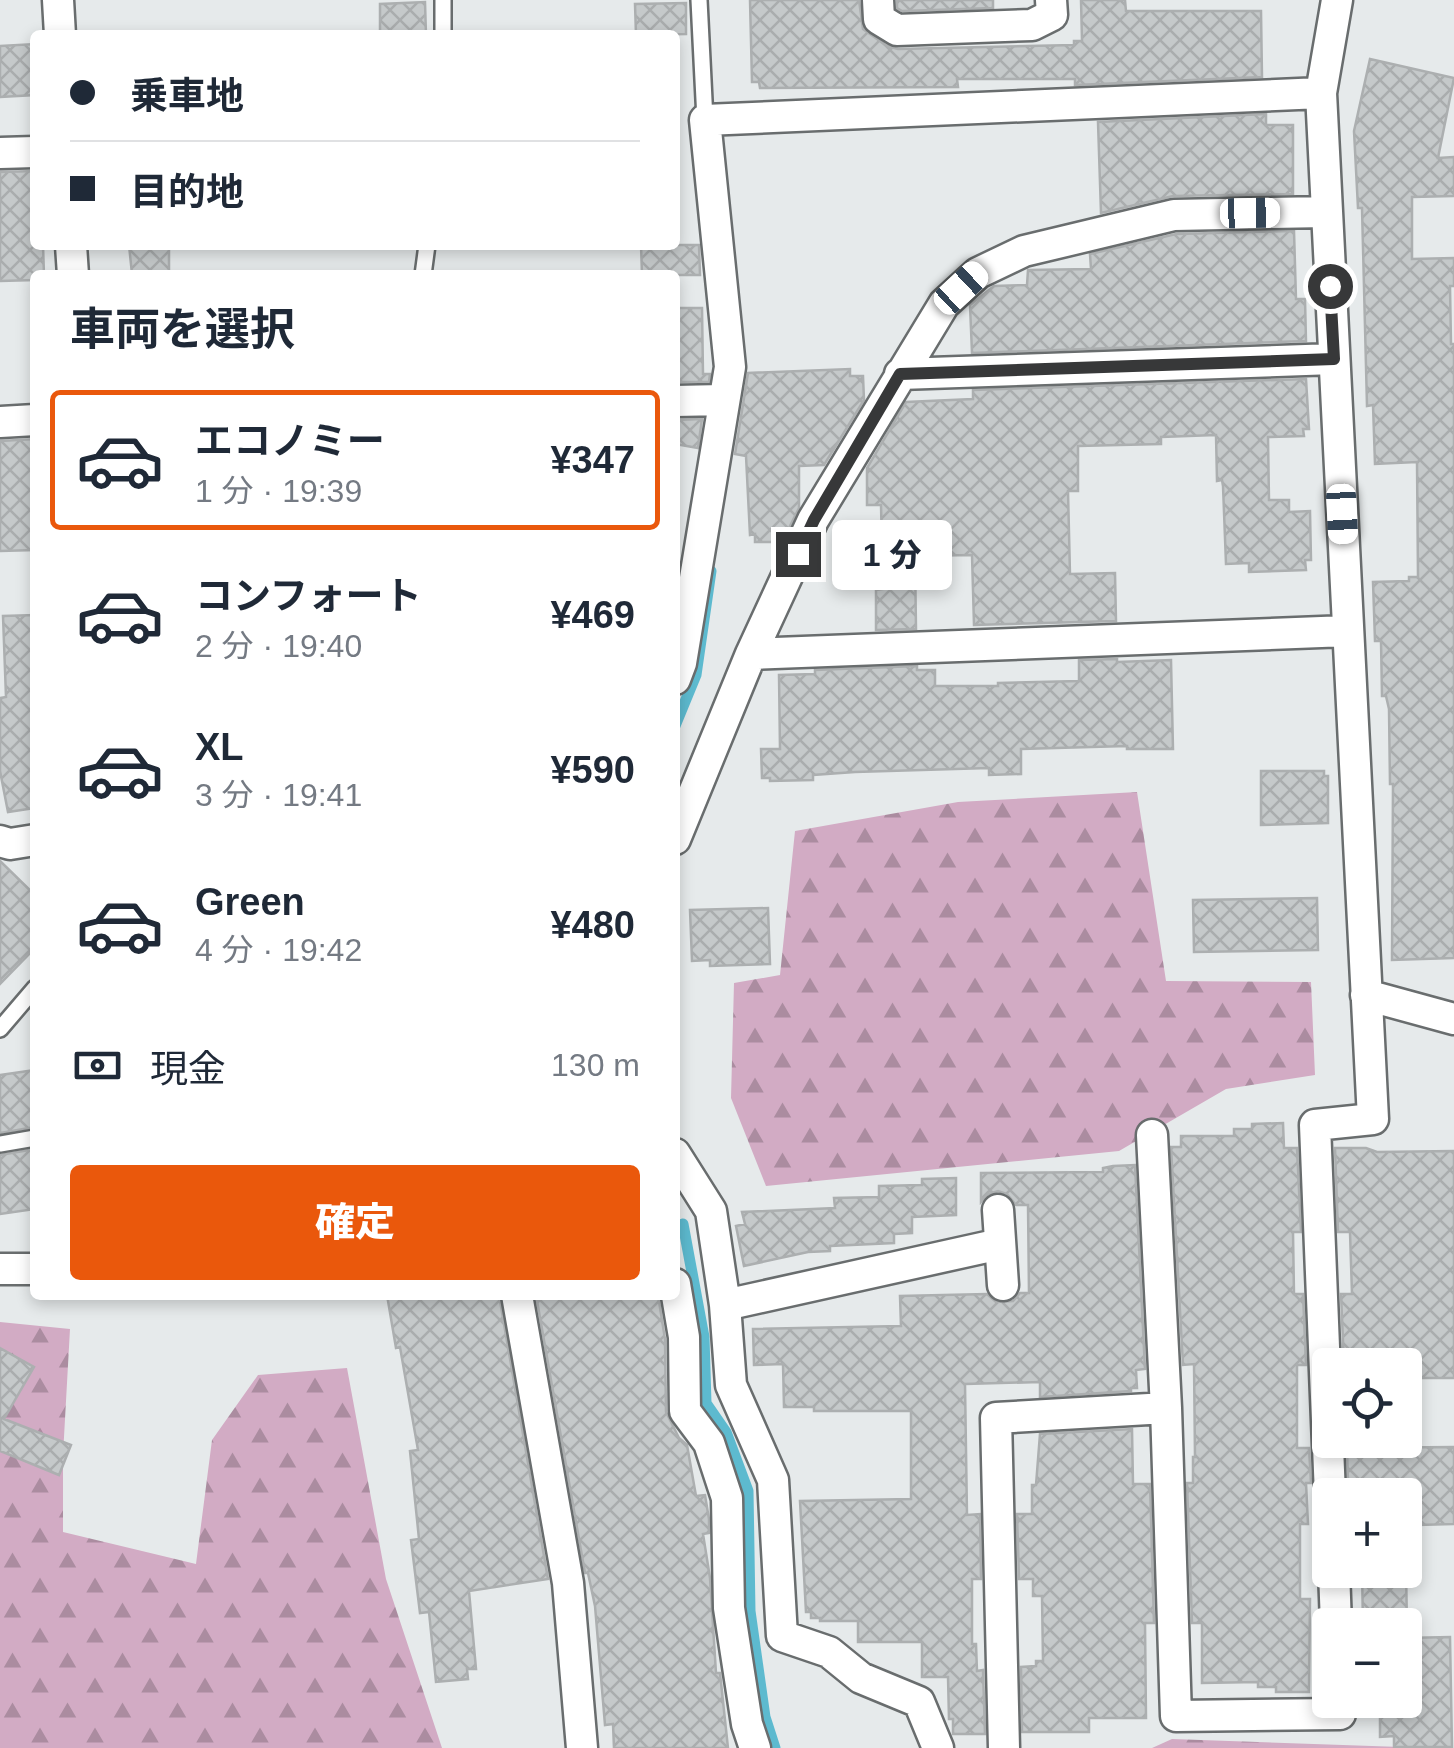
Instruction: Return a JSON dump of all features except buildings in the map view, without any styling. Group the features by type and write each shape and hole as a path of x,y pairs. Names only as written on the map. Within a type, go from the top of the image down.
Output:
{"street":[{"path":"58,0 60,30"},
{"path":"878,0 879,19 897,30 1032,26 1052,15 1051,0"},
{"path":"1329,1478 1315,1125 1373,1120 1321,93 1337,0"},
{"path":"680,650 730,368 690,121 1321,93"},
{"path":"0,154 30,152"},
{"path":"680,827 751,654 814,520 944,304 978,272 1024,252 1174,214 1326,212"},
{"path":"900,374 1334,359"},
{"path":"680,401 722,400"},
{"path":"0,422 30,420"},
{"path":"751,654 1348,631"},
{"path":"0,841 10,844 30,841"},
{"path":"1366,995 1454,1019"},
{"path":"1152,1135 1176,1716 1312,1714"},
{"path":"680,1162 711,1210 731,1385 773,1480 782,1636 829,1652 862,1678 919,1702 938,1748"},
{"path":"998,1210 1003,1286"},
{"path":"724,1306 1000,1244"},
{"path":"0,1269 30,1268"},
{"path":"518,1300 568,1582 582,1748"},
{"path":"678,1300 684,1337 685,1411 709,1443 727,1498 729,1608 746,1724 754,1748"},
{"path":"1004,1748 996,1418 1166,1408"}],"lane":[{"path":"443,0 443,30"},
{"path":"690,121 699,0"},
{"path":"0,1029 30,994"},
{"path":"0,1144 30,1139"}],"green space":[{"path":"1137,792 1166,981 1311,982 1315,1075 1226,1089 1119,1151 766,1186 731,1098 734,983 780,975 795,831 958,802"},
{"path":"0,1322 70,1329 63,1532 196,1564 212,1440 258,1375 347,1368 386,1579 442,1748 0,1748"},
{"path":"1172,1739 1401,1747 1401,1748 1152,1748"}],"waterway":[{"path":"680,714 696,675 711,571"},
{"path":"683,1224 704,1337 706,1403 726,1432 748,1491 750,1611 765,1717 775,1748"}],"route":[{"path":"798,554 900,374 1334,359 1330,286"}]}
